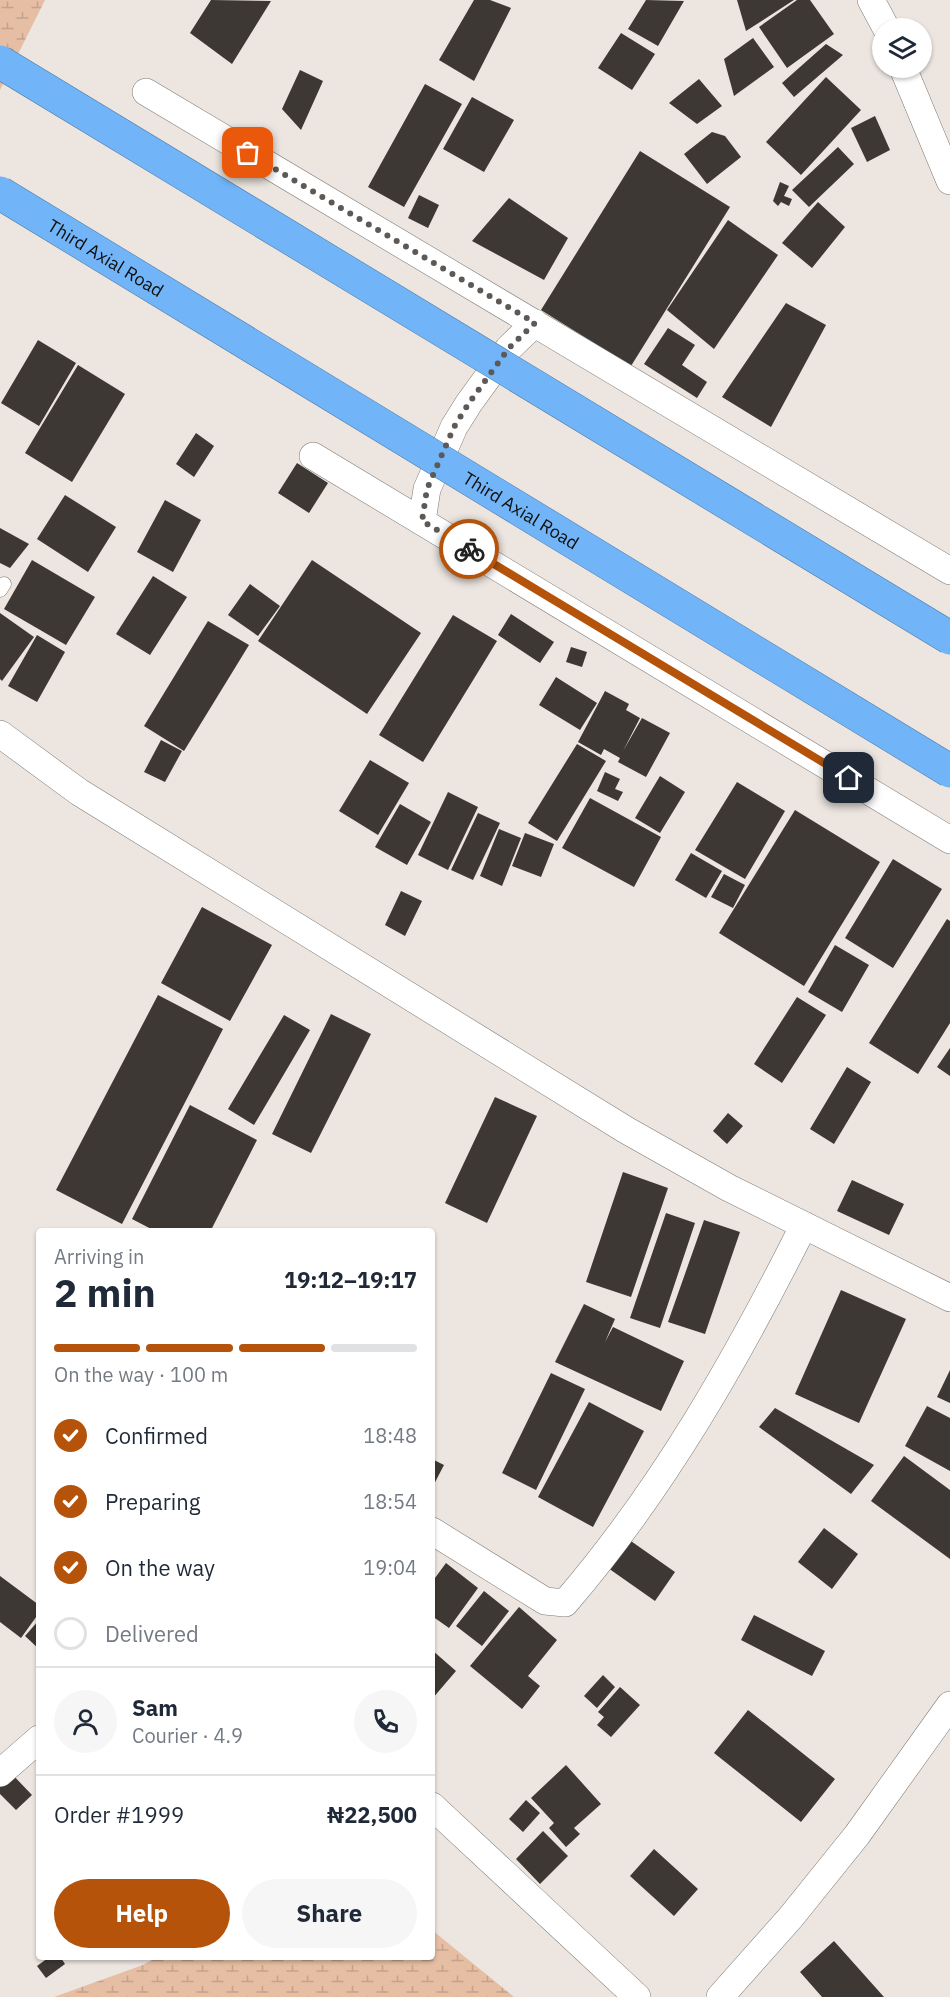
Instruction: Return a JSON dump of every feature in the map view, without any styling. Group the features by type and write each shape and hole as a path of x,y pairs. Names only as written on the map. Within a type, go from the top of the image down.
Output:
{"highway":[{"path":"0,62 950,638"},
{"name":"Third Axial Road","path":"0,193 950,771"}],"street":[{"path":"871,0 881,18"},
{"path":"907,78 950,181"},
{"path":"146,92 950,571"},
{"path":"422,521 427,489 454,427 509,348 535,323"},
{"path":"313,456 950,840"},
{"path":"0,734 79,792 626,1130 729,1188 950,1298"},
{"path":"435,1533 545,1601 565,1603 593,1571 687,1438 724,1376 804,1226"},
{"path":"720,1997 791,1917 857,1835 950,1705"},
{"path":"0,1773 36,1742"},
{"path":"435,1809 637,1997"}],"green space":[{"path":"0,0 45,0 0,90"},
{"path":"435,1932 514,1997 54,1997 152,1960 435,1960"}],"building":[{"path":"211,0 271,1 232,64 190,33"},
{"path":"474,0 490,0 511,8 474,81 439,60"},
{"path":"646,0 684,1 658,46 628,29"},
{"path":"737,0 794,0 746,31"},
{"path":"797,0 810,0 834,34 787,68 759,27"},
{"path":"621,33 655,54 632,90 598,68"},
{"path":"753,38 774,67 734,96 724,59"},
{"path":"826,44 843,55 794,97 782,83"},
{"path":"300,70 323,81 301,130 282,109"},
{"path":"826,77 861,110 801,175 766,142"},
{"path":"699,79 722,106 697,124 669,103"},
{"path":"425,84 462,104 404,207 368,187"},
{"path":"472,97 514,120 484,172 443,149"},
{"path":"875,116 890,150 867,162 851,128"},
{"path":"712,132 725,136 741,157 707,184 684,154"},
{"path":"838,147 854,164 809,207 792,190"},
{"path":"640,151 730,207 631,366 541,310"},
{"path":"780,182 789,186 784,196 792,199 789,206 781,202 778,206 773,201"},
{"path":"419,195 439,205 428,228 408,218"},
{"path":"509,198 568,238 544,280 472,241"},
{"path":"818,202 845,227 812,268 782,243"},
{"path":"728,220 778,255 714,349 667,310"},
{"path":"786,303 826,325 771,427 722,397"},
{"path":"668,328 695,345 682,365 707,382 697,398 644,364"},
{"path":"38,340 76,363 39,426 1,403"},
{"path":"78,365 125,394 72,482 25,453"},
{"path":"196,433 214,446 194,477 176,464"},
{"path":"297,463 328,483 309,513 278,493"},
{"path":"65,495 116,527 88,572 37,539"},
{"path":"165,500 201,520 173,572 137,552"},
{"path":"0,528 29,544 10,568 0,563"},
{"path":"32,560 95,597 66,645 4,609"},
{"path":"312,560 421,633 367,714 258,641"},
{"path":"153,576 187,597 150,655 116,634"},
{"path":"250,584 280,606 258,636 228,615"},
{"path":"0,613 34,637 2,681 0,679"},
{"path":"511,614 554,642 540,663 498,635"},
{"path":"453,615 497,641 423,762 379,735"},
{"path":"208,621 249,645 184,751 144,726"},
{"path":"37,635 65,652 37,702 8,686"},
{"path":"571,647 587,652 582,667 566,662"},
{"path":"556,677 597,703 580,730 539,705"},
{"path":"605,691 629,704 626,710 640,718 623,751 642,718 670,733 646,777 618,762 620,758 604,749 601,755 578,742"},
{"path":"161,740 182,751 165,782 144,772"},
{"path":"577,744 606,761 557,841 528,823"},
{"path":"370,760 409,783 378,835 339,811"},
{"path":"605,772 620,779 615,789 623,792 618,801 597,791"},
{"path":"660,776 685,792 660,833 635,818"},
{"path":"737,782 785,811 745,879 695,850"},
{"path":"448,792 478,807 448,870 418,855"},
{"path":"590,798 661,837 634,887 562,848"},
{"path":"400,804 431,822 407,865 375,847"},
{"path":"795,810 880,862 804,986 719,933"},
{"path":"478,813 500,823 473,880 451,870"},
{"path":"499,829 521,838 502,886 480,876"},
{"path":"525,833 554,844 541,877 512,866"},
{"path":"691,853 722,871 706,898 675,880"},
{"path":"893,859 942,889 893,968 845,938"},
{"path":"724,874 745,885 733,908 711,897"},
{"path":"401,891 422,901 405,936 385,925"},
{"path":"202,907 272,945 230,1021 161,983"},
{"path":"947,919 950,921 950,1023 918,1074 869,1043"},
{"path":"835,945 869,965 842,1012 808,992"},
{"path":"158,995 223,1029 122,1224 56,1190"},
{"path":"797,997 826,1015 782,1083 754,1064"},
{"path":"331,1014 371,1034 311,1153 272,1134"},
{"path":"284,1015 310,1030 254,1125 228,1109"},
{"path":"950,1048 950,1076 937,1067"},
{"path":"847,1067 871,1082 834,1144 810,1129"},
{"path":"495,1097 537,1116 487,1223 445,1203"},
{"path":"190,1105 257,1140 212,1228 149,1228 132,1219"},
{"path":"728,1113 743,1126 727,1144 713,1131"},
{"path":"623,1172 668,1188 631,1297 586,1282"},
{"path":"852,1180 904,1204 889,1235 837,1211"},
{"path":"666,1213 695,1223 660,1328 630,1318"},
{"path":"704,1220 740,1232 705,1334 668,1322"},
{"path":"841,1290 906,1319 859,1423 795,1394"},
{"path":"584,1304 615,1319 605,1342 613,1327 684,1361 661,1411 555,1362"},
{"path":"950,1370 950,1403 937,1397"},
{"path":"551,1373 585,1389 536,1490 502,1473"},
{"path":"589,1402 644,1431 593,1527 538,1497"},
{"path":"927,1406 950,1418 950,1471 905,1446"},
{"path":"775,1408 874,1465 851,1494 759,1427"},
{"path":"904,1456 950,1490 950,1559 871,1501"},
{"path":"435,1460 444,1465 435,1482"},
{"path":"824,1528 858,1554 832,1589 798,1562"},
{"path":"628,1539 675,1572 655,1601 608,1568"},
{"path":"446,1563 478,1588 449,1628 435,1618 435,1578"},
{"path":"0,1576 36,1603 36,1617 21,1638 0,1622"},
{"path":"484,1591 509,1611 482,1646 456,1626"},
{"path":"519,1607 557,1640 528,1676 540,1686 522,1709 470,1666"},
{"path":"754,1615 825,1651 812,1676 741,1640"},
{"path":"36,1623 36,1646 25,1636"},
{"path":"435,1653 456,1671 435,1696"},
{"path":"603,1675 615,1687 597,1708 584,1696"},
{"path":"620,1687 640,1705 611,1737 597,1725 604,1717 598,1712"},
{"path":"748,1710 835,1779 801,1822 714,1753"},
{"path":"566,1765 601,1804 574,1828 580,1834 566,1847 549,1828 554,1823 531,1798"},
{"path":"9,1771 32,1795 16,1810 0,1794 0,1779"},
{"path":"526,1800 540,1813 523,1832 509,1819"},
{"path":"543,1831 568,1856 540,1884 516,1859"},
{"path":"654,1849 698,1889 674,1916 630,1876"},
{"path":"834,1941 884,1997 822,1997 800,1972"},
{"path":"45,1960 62,1960 65,1964 46,1978 37,1966"}],"way so far":[{"path":"248,153 535,323 509,348 469,403 454,427 427,489 422,521 469,549"}],"route":[{"path":"469,549 849,778"}]}
